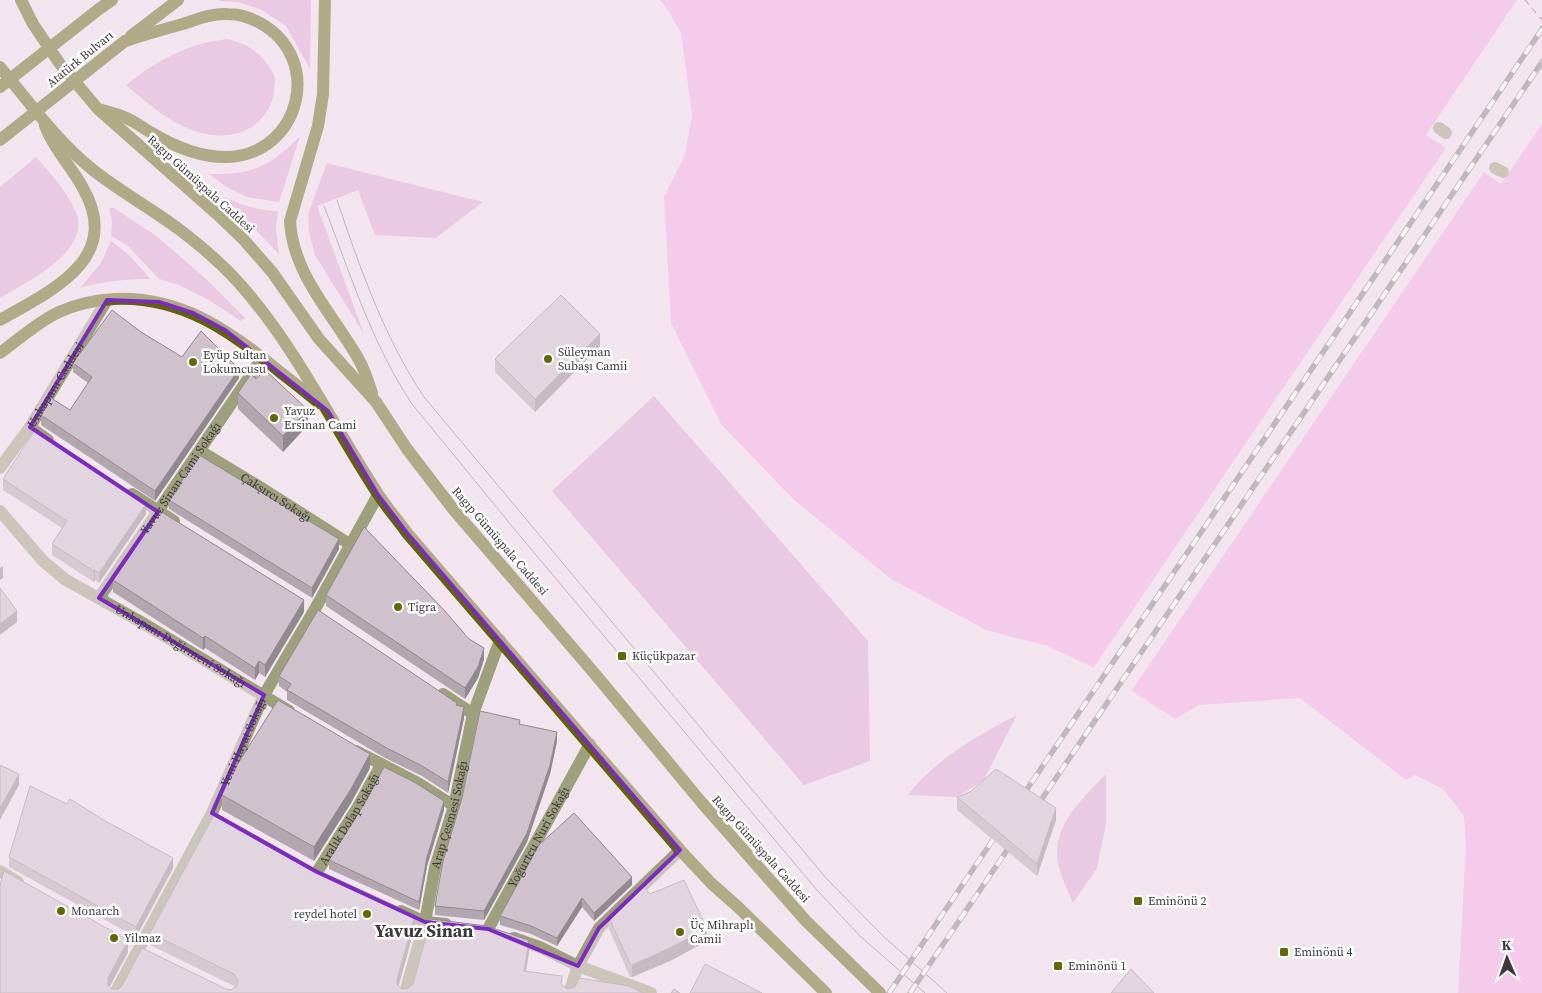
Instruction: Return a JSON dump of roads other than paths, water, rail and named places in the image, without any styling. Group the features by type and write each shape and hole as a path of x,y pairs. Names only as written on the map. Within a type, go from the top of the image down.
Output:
{"main road":[{"name":"Ragıp Gümüşpala Caddesi","path":"21,0 33,24 60,64 98,109 244,240 272,272 319,339 376,402 407,449 453,509 533,600 702,803 806,921 880,993"},
{"path":"0,87 102,5 112,0"},
{"name":"Atatürk Bulvarı","path":"0,140 178,0"},
{"path":"325,0 323,94 318,126 291,216 291,234 310,286 360,361 376,402"},
{"path":"98,109 125,117 167,142 212,156 228,157 244,155 274,139 289,119 295,106 298,87 297,69 287,47 272,29 253,19 230,13 213,14 125,41"},
{"path":"0,67 42,119 92,170 130,198 180,230 238,283 287,345 378,495 407,533 680,850 711,884 738,906 826,993"},
{"path":"0,320 54,287 76,270 93,244 95,234 92,209 82,188 50,141 42,119"},
{"path":"0,353 58,312 84,302 129,298 158,302 193,313 231,334 263,357 328,411"}],"street":[{"name":"Unkapanı Caddesi","path":"0,468 30,427 107,300"},
{"name":"Yavuz Sinan Cami Sokağı","path":"100,598 263,357"},
{"path":"30,427 62,448"},
{"name":"Çakşırcı Sokağı","path":"200,451 350,545"},
{"path":"118,485 183,527"},
{"name":"Yeni Hayat Sokağı","path":"115,993 138,948 217,816 264,695 315,609 378,495"},
{"name":"Unkapanı Değirmeni Sokağı","path":"0,511 43,561 66,580 100,598 296,715"},
{"name":"Arap Çesmesi Sokağı","path":"405,993 425,922 436,868 454,806 474,714 500,640"},
{"path":"434,688 474,714"},
{"name":"Yoğurtcu Nuri Sokağı","path":"578,966 542,948 493,931 590,744"},
{"path":"346,745 418,783 454,806"},
{"name":"Aralık Dolap Sokağı","path":"317,872 358,807 381,765"},
{"path":"569,993 578,966 599,928 680,850"},
{"path":"0,872 28,887"},
{"path":"392,906 425,922 461,926"},
{"path":"578,966 651,993"}],"tram line":[{"path":"337,200 374,302 397,350 424,397 826,878 883,936 947,993"},
{"path":"324,206 373,333 412,404 816,889 860,936 925,993"}],"railway":[{"path":"1019,801 1542,29"},
{"path":"1035,809 1542,62"},
{"path":"889,993 1001,828"},
{"path":"910,993 1014,840"}],"place":[{"name":"Süleyman Subaşı Camii","path":"548,359"},
{"name":"Eyüp Sultan Lokumcusu","path":"193,362"},
{"name":"Yavuz Ersinan Cami","path":"274,418"},
{"name":"Tigra","path":"398,607"},
{"name":"Küçükpazar","path":"622,656"},
{"name":"Eminönü 2","path":"1138,901"},
{"name":"Monarch","path":"61,911"},
{"name":"reydel hotel","path":"367,914"},
{"name":"Üç Mihraplı Camii","path":"680,932"},
{"name":"Yilmaz","path":"114,938"},
{"name":"Eminönü 4","path":"1284,952"},
{"name":"Eminönü 1","path":"1058,966"}],"district":[{"name":"Yavuz Sinan","path":"424,930"}]}
